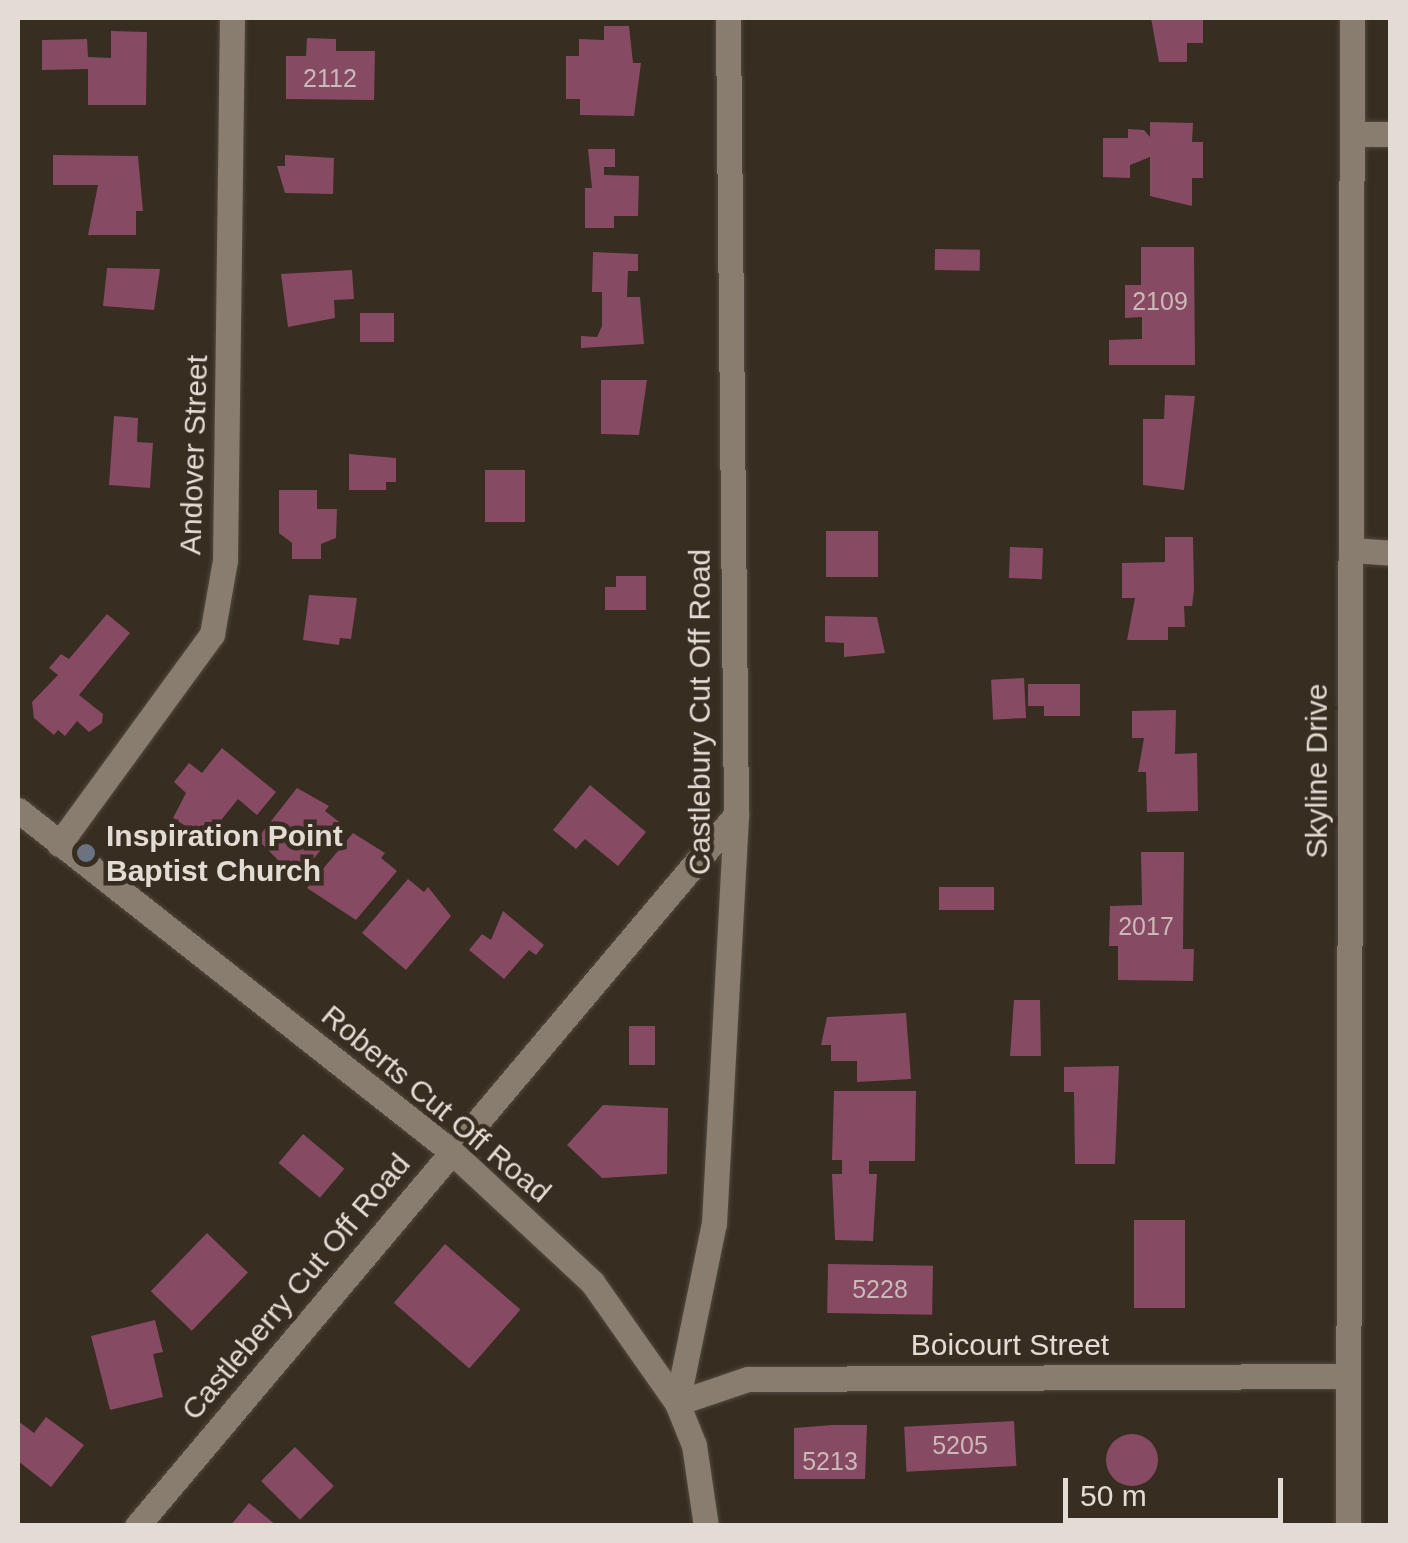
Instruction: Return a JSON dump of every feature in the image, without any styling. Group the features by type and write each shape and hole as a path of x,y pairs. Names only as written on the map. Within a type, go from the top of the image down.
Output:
{"street":[{"name":"Andover Street","path":"59,844 212,634 225,560 232,18"},
{"name":"Castlebury Cut Off Road","path":"678,1403 714,1224 736,815 728,18"},
{"name":"Skyline Drive","path":"1348,1526 1352,18"},
{"path":"1352,134 1390,134"},
{"path":"1351,550 1390,553"},
{"name":"Roberts Cut Off Road","path":"18,810 452,1152 592,1282 678,1403 694,1446 706,1526"},
{"name":"Castleberry Cut Off Road","path":"137,1526 736,815"},
{"name":"Boicourt Street","path":"678,1403 748,1378 1348,1376"}],"building":[{"path":"1151,18 1203,18 1203,43 1187,43 1187,62 1159,62"},
{"path":"604,26 629,26 633,63 641,63 634,116 580,115 580,99 566,99 566,56 579,56 579,39 604,40"},
{"path":"111,31 147,32 146,105 88,105 88,69 42,70 42,40 87,39 88,57 111,58"},
{"path":"307,38 336,39 336,51 375,51 374,100 286,99 286,56 306,56"},
{"path":"1150,122 1193,123 1192,142 1203,142 1203,178 1192,178 1192,206 1150,196 1150,157 1130,165 1130,178 1103,177 1103,138 1128,138 1128,129 1144,130 1150,137"},
{"path":"588,149 615,149 615,167 604,167 604,175 639,176 638,216 614,216 614,228 585,228 585,188 592,188"},
{"path":"53,155 138,156 143,211 136,211 136,235 88,235 98,185 53,185"},
{"path":"285,155 334,158 333,194 285,193 277,166 285,166"},
{"path":"1141,247 1194,247 1195,365 1109,365 1109,340 1142,339 1142,317 1125,318 1125,285 1141,285"},
{"path":"935,249 980,250 980,271 935,270"},
{"path":"593,252 638,254 638,271 628,271 627,297 640,297 644,344 581,348 581,336 597,337 602,326 602,292 592,292"},
{"path":"107,268 160,269 154,310 103,306"},
{"path":"352,270 354,299 334,300 335,318 288,327 281,274"},
{"path":"360,313 394,313 394,342 360,342"},
{"path":"601,380 647,380 639,435 601,434"},
{"path":"1165,395 1195,396 1184,490 1143,485 1143,419 1164,419"},
{"path":"114,416 138,418 137,442 153,443 150,488 109,485"},
{"path":"349,454 396,458 396,482 386,482 386,490 349,490"},
{"path":"485,470 525,470 525,522 485,522"},
{"path":"279,490 317,490 317,509 337,509 336,538 321,544 321,559 292,559 292,543 279,533"},
{"path":"826,531 878,531 878,577 826,577"},
{"path":"1165,537 1193,537 1194,590 1192,606 1184,606 1185,627 1168,627 1168,640 1127,640 1135,598 1122,598 1122,563 1165,562"},
{"path":"1010,547 1043,548 1042,579 1009,578"},
{"path":"616,576 646,576 646,610 605,610 605,587 616,587"},
{"path":"309,595 357,598 351,639 340,638 339,645 303,640"},
{"path":"107,614 130,633 79,695 103,714 102,723 89,732 77,721 65,736 58,730 54,735 34,718 32,702 58,675 49,668 61,654 69,659"},
{"path":"825,616 877,617 885,653 844,657 844,643 825,642"},
{"path":"1024,678 1026,718 993,720 991,680"},
{"path":"1028,684 1080,684 1080,716 1044,716 1044,706 1028,706"},
{"path":"1176,710 1175,754 1197,753 1198,811 1147,812 1146,772 1138,772 1144,738 1132,738 1132,711"},
{"path":"222,748 276,792 257,815 238,799 206,839 173,818 186,793 174,782 189,763 202,773"},
{"path":"590,785 646,832 618,866 585,839 576,849 553,830"},
{"path":"297,788 329,806 325,811 342,824 297,879 257,839"},
{"path":"353,833 385,853 381,858 397,871 356,920 307,888"},
{"path":"1141,852 1184,852 1183,949 1194,949 1193,981 1118,980 1118,946 1109,946 1110,906 1142,905"},
{"path":"408,879 424,892 428,887 451,916 406,970 362,933"},
{"path":"939,887 994,887 994,910 939,910"},
{"path":"503,911 544,945 536,955 529,950 504,979 469,950 482,934 491,940"},
{"path":"1014,1000 1040,1000 1041,1056 1010,1056"},
{"path":"906,1013 911,1079 857,1082 857,1061 831,1061 831,1045 821,1045 827,1017"},
{"path":"629,1026 655,1026 655,1065 629,1065"},
{"path":"1119,1066 1115,1164 1075,1164 1074,1092 1064,1092 1064,1067"},
{"path":"834,1091 916,1091 915,1161 869,1161 869,1174 877,1174 873,1241 835,1240 832,1174 842,1174 842,1160 832,1160"},
{"path":"603,1105 668,1108 667,1174 602,1178 567,1145"},
{"path":"303,1134 344,1169 320,1198 279,1163"},
{"path":"1134,1220 1185,1220 1185,1308 1134,1308"},
{"path":"207,1233 248,1273 192,1331 151,1291"},
{"path":"445,1244 520,1310 469,1368 394,1303"},
{"path":"828,1264 933,1266 932,1315 827,1313"},
{"path":"155,1320 163,1352 153,1354 163,1397 110,1410 91,1336"},
{"path":"46,1417 84,1445 51,1487 18,1461 18,1421 34,1433"},
{"path":"1014,1421 1016,1466 907,1472 904,1427"},
{"path":"867,1425 865,1479 794,1479 794,1428"},
{"path":"1132,1434 1150,1442 1158,1460 1150,1478 1132,1486 1114,1478 1106,1460 1114,1442"},
{"path":"295,1447 334,1486 300,1520 261,1481"},
{"path":"249,1503 277,1526 230,1526"}],"place":[{"name":"Inspiration Point Baptist Church","path":"86,853"}]}
